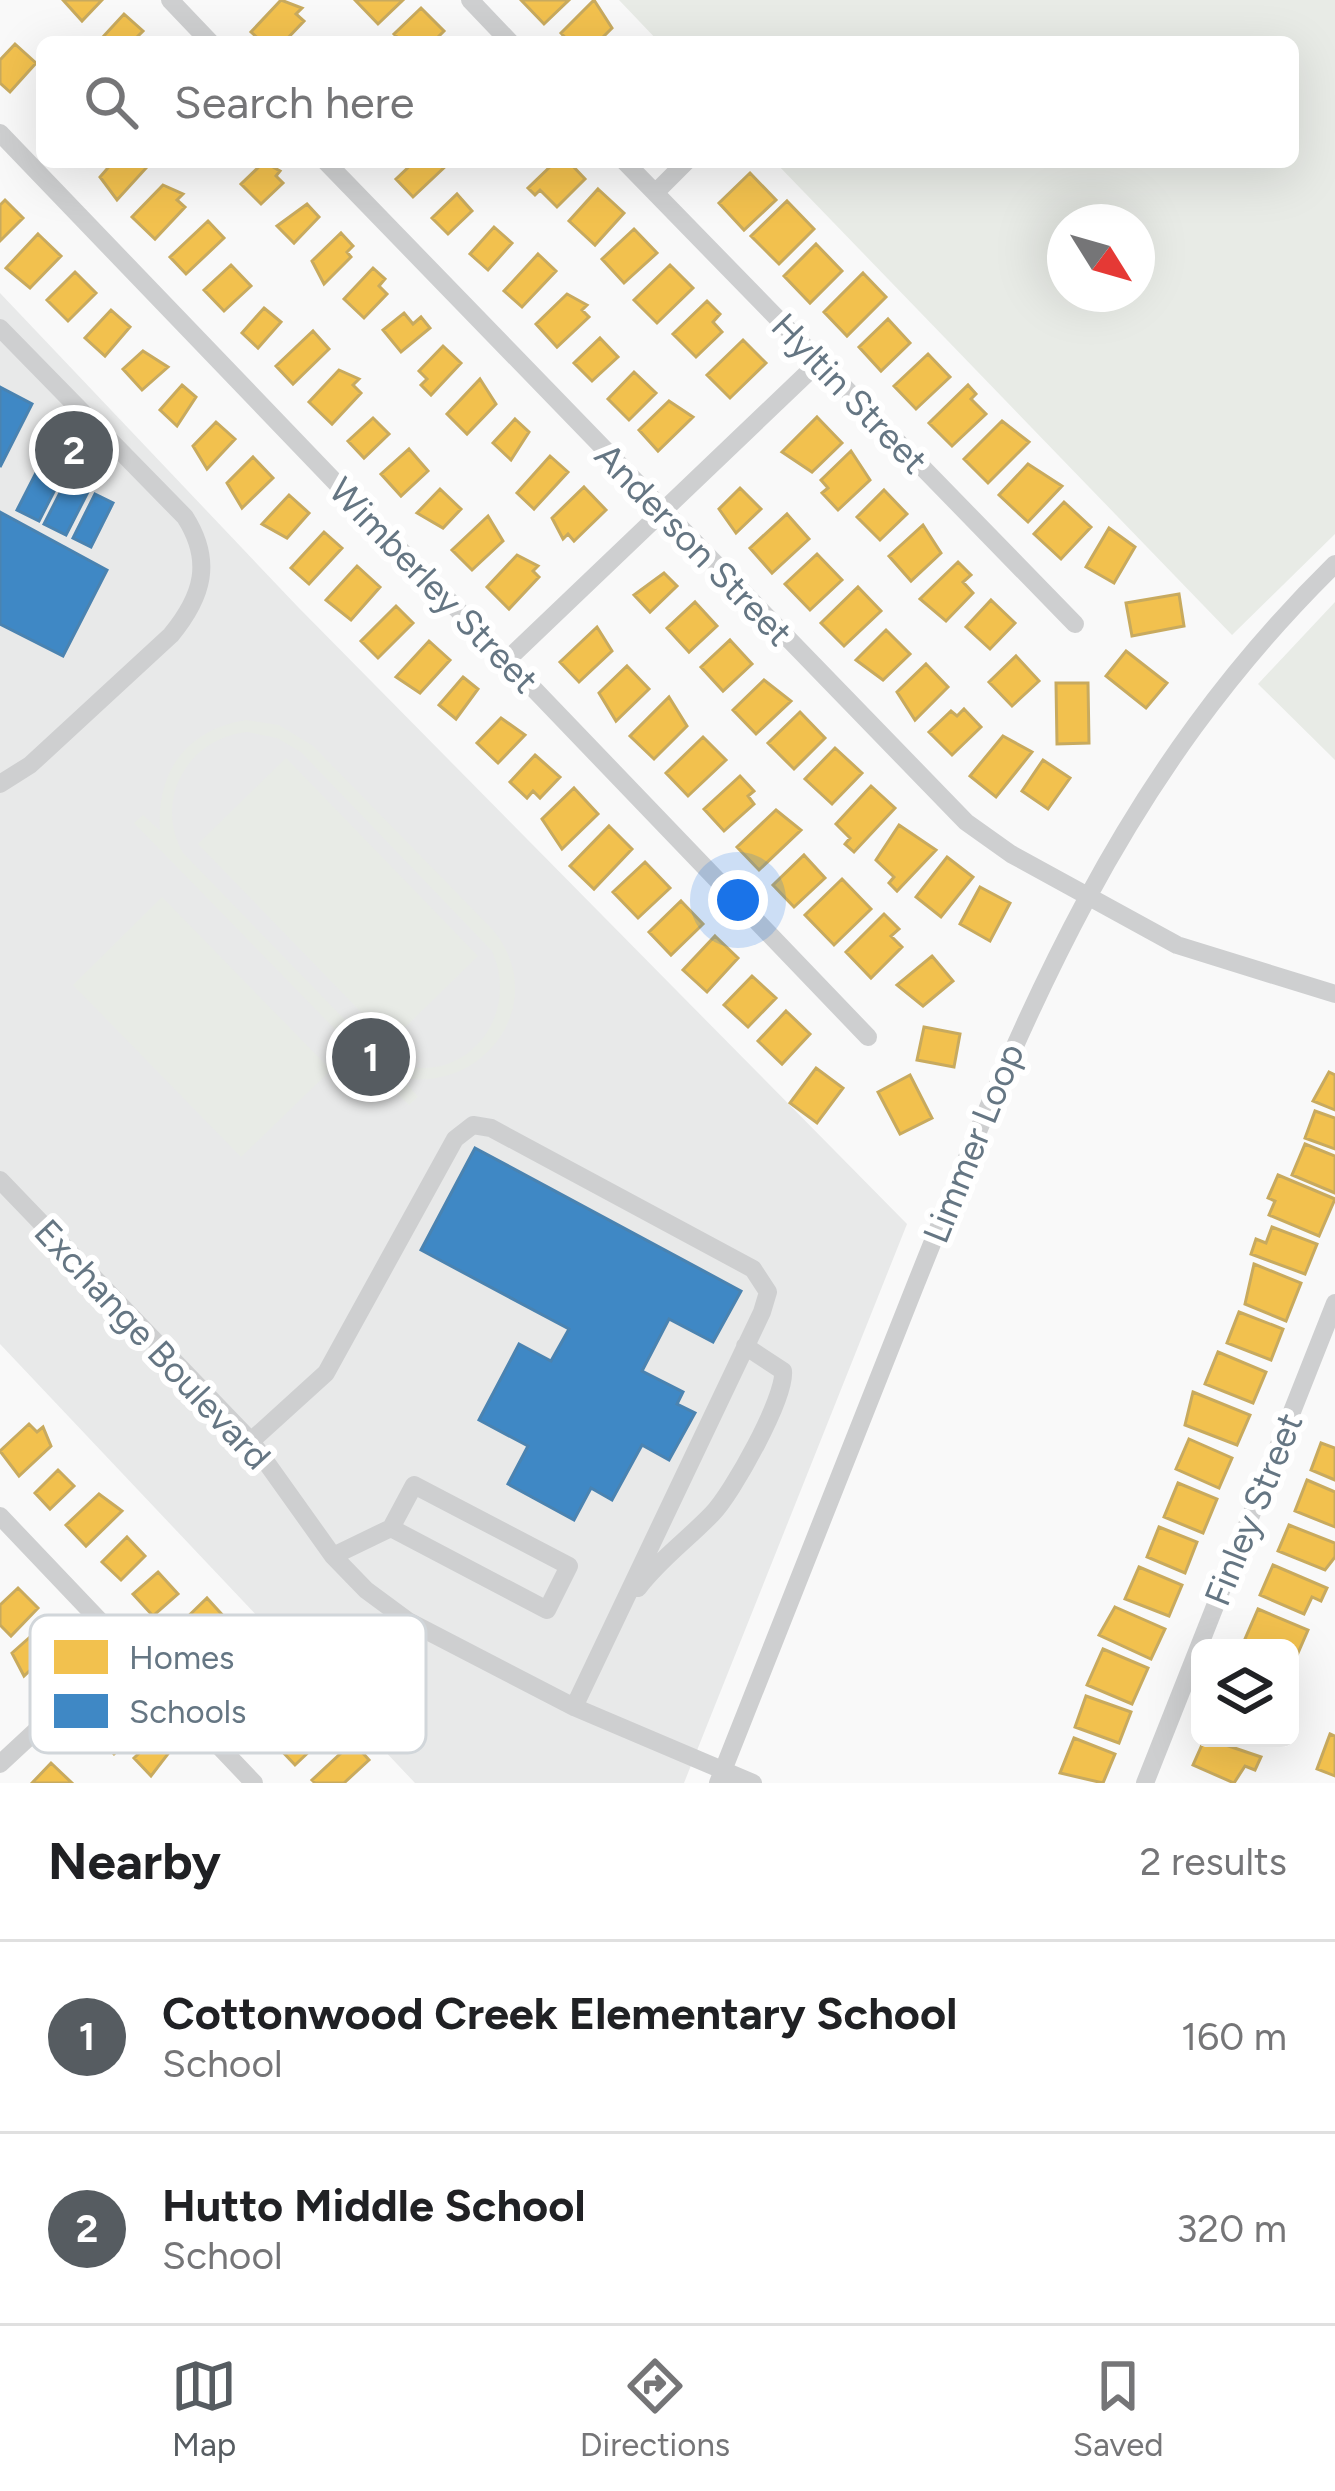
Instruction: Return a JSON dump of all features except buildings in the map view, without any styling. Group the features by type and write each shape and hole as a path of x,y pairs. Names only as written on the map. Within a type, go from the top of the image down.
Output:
{"street":[{"path":"170,0 204,36"},
{"path":"470,0 504,36"},
{"name":"Wimberley Street","path":"0,133 868,1036"},
{"name":"Anderson Street","path":"332,168 966,822 1085,895 1212,960 1335,994"},
{"name":"Hyltin Street","path":"631,168 1075,624"},
{"path":"655,193 680,168"},
{"path":"0,328 185,517 199,539 204,562 191,611 171,635 30,765 0,784"},
{"path":"507,660 820,361"},
{"name":"Limmer Loop","path":"720,1777 1034,994 1085,895 1179,746 1249,658 1335,564"},
{"path":"251,1441 326,1373 455,1139 473,1125 490,1128 754,1269 768,1292 746,1346 574,1707"},
{"name":"Exchange Boulevard","path":"0,1180 251,1441 333,1556 366,1591 399,1615"},
{"name":"Finley Street","path":"1145,1783 1335,1303"},
{"path":"623,1603 664,1556 717,1510 776,1403 783,1371 746,1346"},
{"path":"333,1556 392,1528 414,1485 569,1567 547,1610 392,1528"},
{"path":"0,1516 94,1615"},
{"name":"Exchange Boulevard","path":"426,1631 720,1777 753,1783"},
{"path":"0,1764 30,1736"},
{"path":"225,1753 254,1783"}],"shaded area":[{"path":"619,0 1335,0 1335,534 1232,635 781,168 1299,168 1299,36 653,36"},
{"path":"0,293 298,607 907,1224 684,1783 415,1783 387,1753 426,1753 426,1615 256,1615 0,1344"},
{"path":"1335,602 1335,760 1258,684"},
{"path":"246,720 279,725 313,746 493,930 509,957 515,985 512,1012 501,1036 460,1071 432,1079 402,1078 418,1097 409,1105 134,823 143,815 160,831 163,790 179,757 191,744 225,725","holes":["247,732 277,738 301,752 492,951 500,979 498,1005 474,1048 454,1061 431,1068 405,1066 378,1054 183,853 172,813 175,793 193,759 226,737"]},
{"path":"286,758 478,956 390,1042 198,844"},
{"path":"162,897 331,1070 241,1157 73,985"}],"place":[{"name":"Hutto Middle School","path":"74,450"},
{"name":"Cottonwood Creek Elementary School","path":"371,1057"}]}
